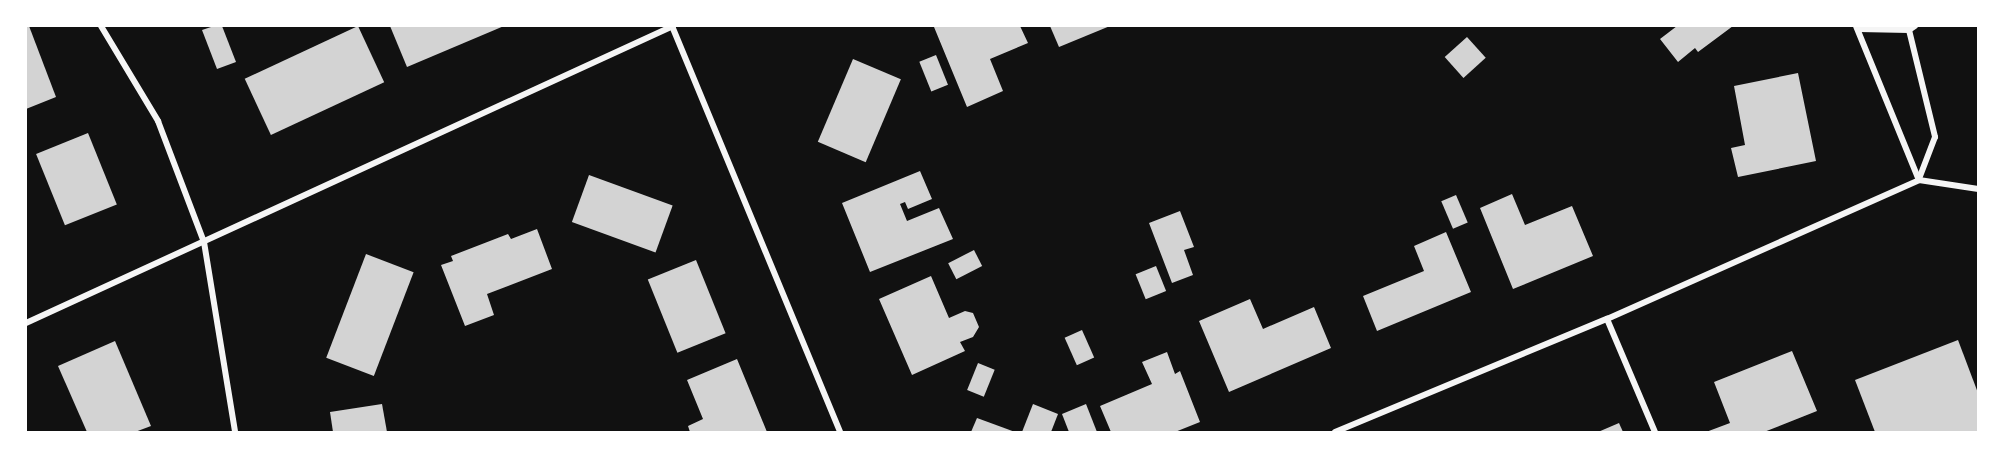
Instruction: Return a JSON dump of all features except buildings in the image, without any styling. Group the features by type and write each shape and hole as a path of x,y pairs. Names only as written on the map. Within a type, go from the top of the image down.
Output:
{"street":[{"path":"101,26 158,121 204,242 235,432"},
{"path":"26,323 672,26 840,432"},
{"path":"1858,27 1912,28 1935,137 1919,180 1858,27"},
{"path":"1335,432 1607,319 1919,180 1978,189"},
{"path":"1607,319 1655,432"}]}
